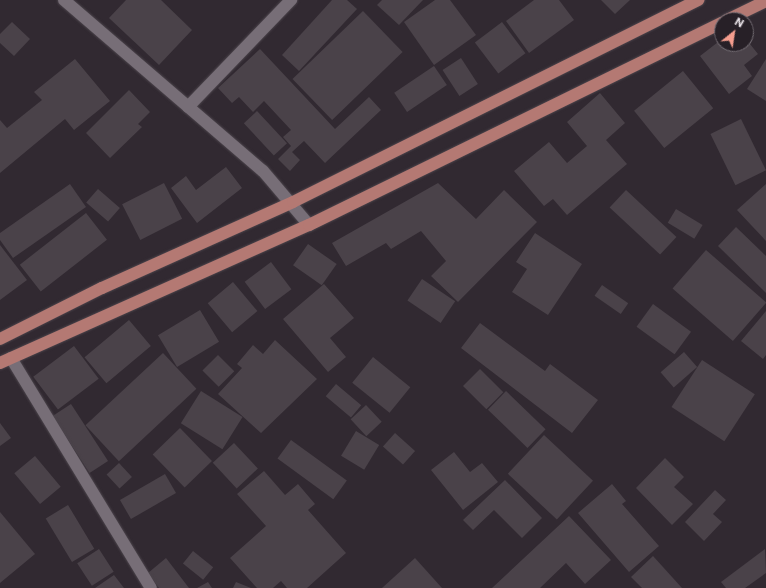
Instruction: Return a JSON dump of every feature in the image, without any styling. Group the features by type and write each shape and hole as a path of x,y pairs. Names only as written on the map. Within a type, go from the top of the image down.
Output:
{"main road":[{"path":"0,339 102,288 293,202 699,0"},
{"path":"743,12 766,1"},
{"path":"5,360 310,225 714,27"}],"street":[{"path":"64,0 188,107 228,139 293,202 310,225"},
{"path":"188,107 290,0"},
{"path":"5,360 151,588"}],"building":[{"path":"126,0 161,0 192,30 159,65 109,18"},
{"path":"332,0 347,0 357,9 299,71 282,55"},
{"path":"382,0 423,0 399,25 377,5"},
{"path":"435,0 450,0 476,35 434,65 404,22"},
{"path":"534,0 559,0 574,20 529,53 506,21"},
{"path":"601,0 630,0 615,14"},
{"path":"363,11 403,52 332,120 293,79"},
{"path":"12,22 30,39 14,56 0,43 0,34"},
{"path":"502,22 525,53 498,74 475,42"},
{"path":"714,45 714,52 754,52 754,49 758,54 744,65 752,76 729,94 700,56"},
{"path":"260,49 335,129 369,97 381,110 325,163 304,141 292,152 300,160 290,171 278,159 291,146 283,137 291,130 264,101 253,112 239,97 232,103 218,88"},
{"path":"461,58 478,84 459,96 443,70"},
{"path":"75,59 110,101 74,130 65,119 0,173 0,120 7,128 42,100 34,92"},
{"path":"766,59 766,101 747,89"},
{"path":"434,66 447,85 407,112 394,93"},
{"path":"683,71 713,108 664,148 634,111"},
{"path":"129,90 150,112 138,124 142,127 110,158 86,133"},
{"path":"600,93 625,123 606,140 627,164 567,215 553,199 544,206 514,171 549,142 567,163 587,146 567,122"},
{"path":"257,111 287,143 274,155 244,123"},
{"path":"741,119 766,170 735,185 710,134"},
{"path":"226,167 242,188 197,223 171,188 186,176 196,190"},
{"path":"164,183 182,219 140,240 122,204"},
{"path":"438,183 476,219 504,190 537,222 458,302 431,276 446,261 421,231 391,249 386,243 346,266 332,243"},
{"path":"70,184 86,207 13,258 0,240 0,233"},
{"path":"766,184 766,241 737,210"},
{"path":"98,189 120,208 108,222 86,203"},
{"path":"626,190 676,237 660,255 610,208"},
{"path":"676,209 703,225 694,239 668,223"},
{"path":"86,213 107,240 41,292 20,265"},
{"path":"736,227 766,256 766,293 718,246"},
{"path":"535,233 582,264 548,315 512,292 527,269 516,262"},
{"path":"308,244 337,264 322,285 293,265"},
{"path":"0,245 27,280 0,300"},
{"path":"706,250 766,302 733,341 673,288"},
{"path":"271,262 291,289 265,309 245,282"},
{"path":"422,279 455,301 441,323 407,301"},
{"path":"233,282 257,311 232,332 208,303"},
{"path":"324,284 354,318 330,338 346,357 328,372 283,319"},
{"path":"602,285 628,303 621,314 595,296"},
{"path":"653,304 691,332 675,354 637,327"},
{"path":"200,310 219,342 177,367 158,335"},
{"path":"766,311 766,355 763,359 741,341"},
{"path":"129,320 151,346 106,383 85,357"},
{"path":"480,323 545,371 550,364 598,400 572,433 461,348"},
{"path":"275,340 317,379 261,433 218,394 242,368 237,364 253,345 263,354"},
{"path":"74,346 99,379 58,409 33,377"},
{"path":"684,352 697,367 674,387 661,372"},
{"path":"163,353 196,389 119,461 85,425"},
{"path":"218,355 234,371 219,387 202,371"},
{"path":"373,357 410,387 390,413 352,383"},
{"path":"702,360 755,394 724,441 672,407"},
{"path":"480,369 503,392 486,409 463,386"},
{"path":"336,384 361,405 351,417 326,396"},
{"path":"201,391 243,417 222,449 181,423"},
{"path":"506,391 546,429 528,448 488,410"},
{"path":"71,404 108,461 90,473 53,416"},
{"path":"366,405 382,422 366,436 351,419"},
{"path":"0,423 11,438 0,446"},
{"path":"180,428 212,461 185,487 153,454"},
{"path":"356,431 379,445 364,470 341,456"},
{"path":"395,433 415,451 403,464 383,446"},
{"path":"544,435 593,481 557,519 508,474"},
{"path":"291,440 347,481 333,499 277,459"},
{"path":"234,443 258,469 237,488 213,463"},
{"path":"454,452 470,472 482,463 498,482 463,510 431,470"},
{"path":"35,456 61,487 40,504 14,473"},
{"path":"665,458 684,477 674,487 693,504 672,525 636,488"},
{"path":"119,463 132,477 120,488 107,475"},
{"path":"264,471 285,495 298,484 315,504 308,510 346,553 307,588 287,588 281,581 273,588 257,588 230,558 266,526 237,494"},
{"path":"165,474 176,493 131,519 120,500"},
{"path":"505,480 542,518 522,538 494,510 473,530 463,520"},
{"path":"612,484 626,501 622,504 659,546 629,572 578,513"},
{"path":"715,490 726,500 713,514 722,522 704,541 685,522"},
{"path":"68,505 94,549 72,562 46,518"},
{"path":"0,512 35,554 0,583"},
{"path":"569,516 611,560 585,584 566,563 540,588 492,588"},
{"path":"99,549 114,572 92,586 77,563"},
{"path":"765,549 766,573 745,588 726,588 721,582"},
{"path":"193,551 213,567 203,580 183,563"},
{"path":"653,556 682,588 642,588 631,577"},
{"path":"166,558 189,588 159,588 148,573"},
{"path":"415,558 442,588 382,588"},
{"path":"114,575 124,588 95,588"},
{"path":"208,582 212,588 197,588"},
{"path":"236,582 251,588 233,588"}]}
